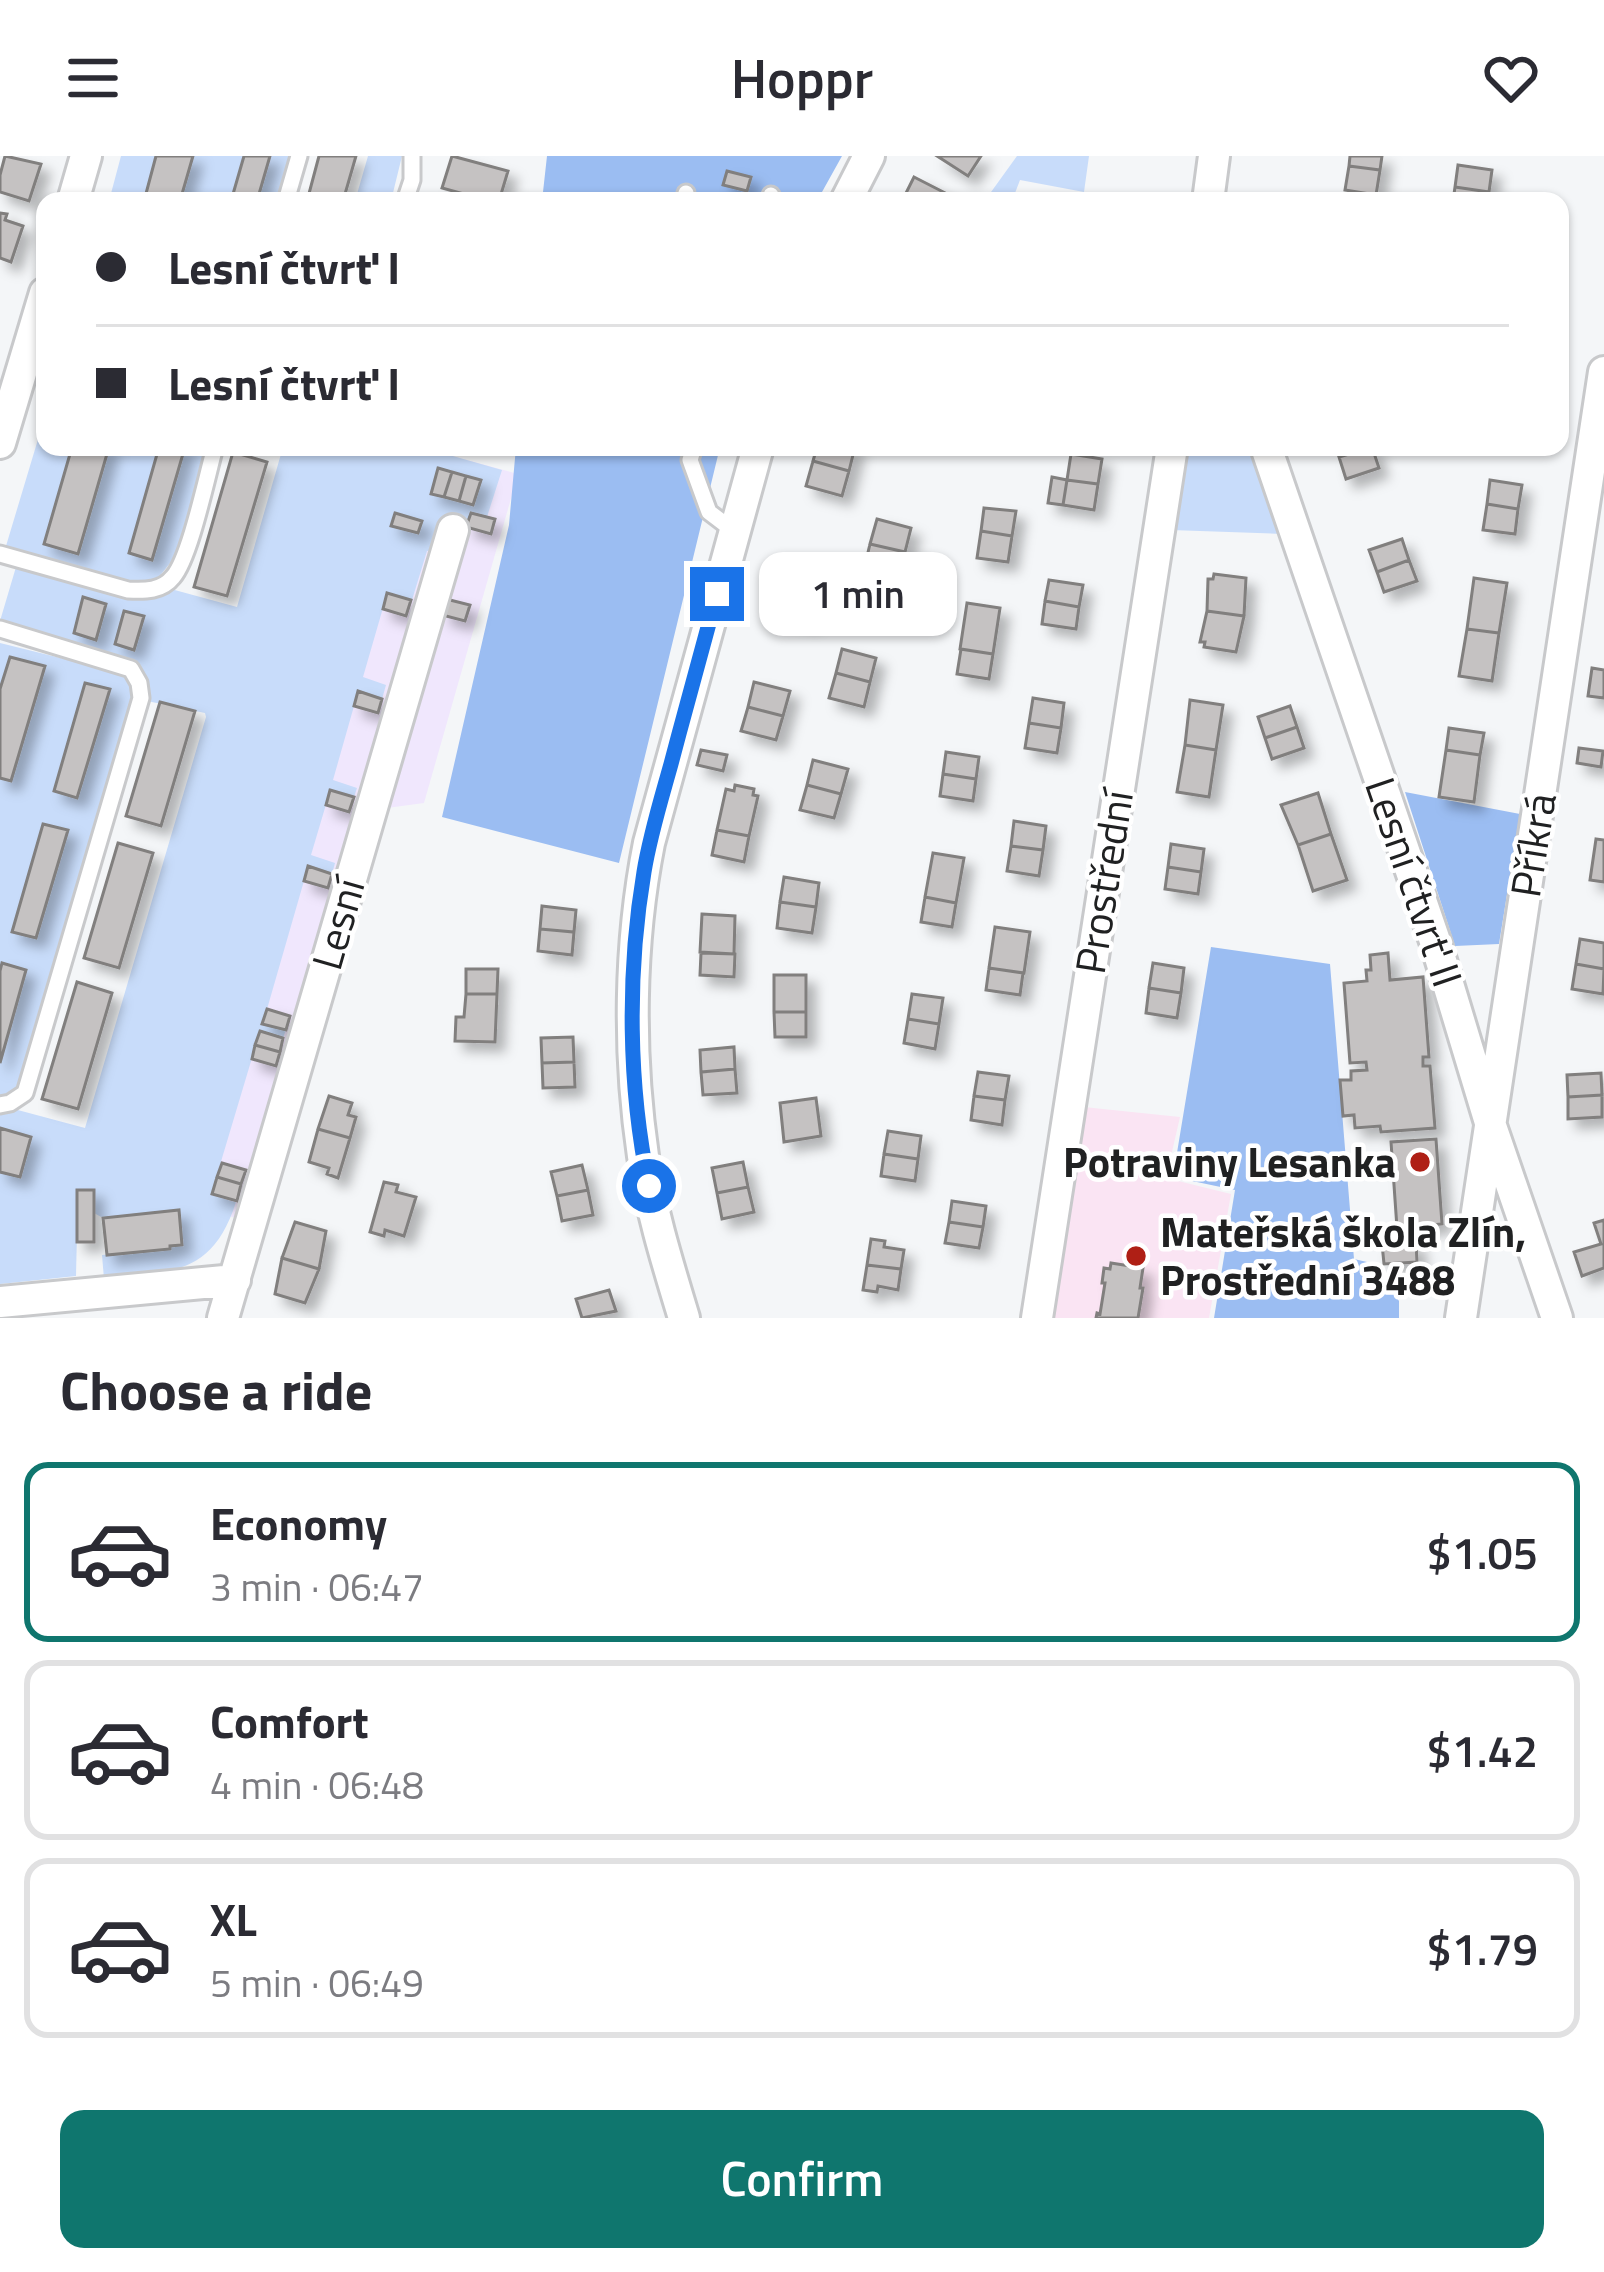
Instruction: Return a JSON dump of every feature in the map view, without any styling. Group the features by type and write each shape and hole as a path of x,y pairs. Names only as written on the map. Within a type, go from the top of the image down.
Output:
{"street":[{"path":"76,192 86,156"},
{"path":"851,192 869,156"},
{"path":"1209,192 1214,156"},
{"path":"0,443 36,323"},
{"name":"Příkrá","path":"1461,1318 1604,372"},
{"path":"684,1318 643,1158 634,1052 636,949 650,842 755,456"},
{"name":"Prostřední","path":"1037,1318 1171,456"},
{"name":"Lesní čtvrť II","path":"1269,456 1436,944 1557,1318"},
{"name":"Lesní","path":"223,1318 453,530"},
{"path":"0,1302 235,1280 238,1318"}],"lane":[{"path":"289,192 299,156"},
{"path":"408,192 412,156"},
{"path":"0,554 128,590 158,588 172,579 183,561 212,456"},
{"path":"691,456 709,512 734,531"},
{"path":"0,629 131,669 141,698 25,1094 0,1105"}],"shaded area":[{"path":"121,156 292,156 282,192 111,192"},
{"path":"368,156 402,156 393,192 358,192"},
{"path":"547,156 842,156 822,192 543,192"},
{"path":"1017,156 1089,156 1084,192 1020,180 1015,192 991,192"},
{"path":"36,446 36,456 205,456 178,553 159,577 126,582 6,546"},
{"path":"280,456 453,456 502,470 487,517 471,513 461,546 427,551 412,600 387,594 363,677 386,685 382,699 358,692 333,780 357,788 354,797 330,791 311,855 335,863 332,874 308,867 263,1023 286,1030 283,1038 260,1031 211,1195 236,1202 215,1245 186,1266 104,1279 102,1255 182,1245 179,1211 103,1218 94,1213 94,1190 78,1190 76,1276 0,1284 0,1172 20,1177 31,1137 0,1128 0,1111 14,1109 85,1128 206,717 147,701 128,661 0,621 16,567 129,596 147,598 171,589 237,607"},
{"path":"416,456 452,456 518,474 424,803 387,808 260,1221 232,1217 190,1195"},
{"path":"515,456 718,456 619,863 442,817 509,525"},
{"path":"1182,456 1257,456 1283,534 1171,530"},
{"path":"0,643 113,671 130,681 134,699 20,1081 12,1093 0,1098"},
{"path":"1405,792 1520,814 1499,944 1455,946"},
{"path":"1211,947 1330,964 1354,1259 1380,1265 1380,1274 1399,1301 1399,1318 1214,1318 1235,1190 1173,1177"},
{"name":"Mateřská škola Zlín, Prostřední 3488","path":"1074,1106 1180,1117 1166,1178 1231,1194 1209,1318 1042,1318"}],"building":[{"path":"5,156 41,164 29,201 0,192"},
{"path":"156,156 193,156 183,192 146,192"},
{"path":"244,156 270,156 260,192 234,192"},
{"path":"319,156 356,156 346,192 309,192"},
{"path":"452,156 508,171 502,192 442,188"},
{"path":"937,156 981,156 968,176"},
{"path":"1350,156 1382,156 1380,170 1349,166"},
{"path":"1458,165 1492,170 1489,192 1455,187"},
{"path":"1349,166 1380,170 1376,192 1345,190"},
{"path":"727,171 751,177 747,191 723,185"},
{"path":"914,177 943,192 906,192"},
{"path":"0,213 7,214 5,220 23,226 11,262 0,258"},
{"path":"69,456 106,456 78,554 44,544"},
{"path":"156,456 182,456 152,560 129,553"},
{"path":"232,456 267,462 227,596 194,587"},
{"path":"814,456 853,456 849,471 813,461"},
{"path":"1071,456 1102,459 1098,484 1067,480"},
{"path":"1375,456 1379,468 1346,479 1339,457"},
{"path":"813,461 849,471 842,496 806,486"},
{"path":"438,468 452,472 444,497 431,494"},
{"path":"452,472 466,476 459,501 444,497"},
{"path":"466,476 481,480 473,505 459,501"},
{"path":"1052,477 1067,480 1063,505 1048,503"},
{"path":"1067,480 1098,484 1094,510 1063,505"},
{"path":"1490,480 1522,485 1518,509 1487,504"},
{"path":"1487,504 1518,509 1515,534 1483,530"},
{"path":"984,508 1016,511 1012,536 981,531"},
{"path":"395,513 422,521 418,533 391,526"},
{"path":"471,513 495,519 491,534 466,527"},
{"path":"877,519 911,528 905,552 870,544"},
{"path":"981,531 1012,536 1008,562 977,558"},
{"path":"1402,539 1409,560 1377,572 1369,550"},
{"path":"870,544 905,552 899,577 864,569"},
{"path":"1409,560 1417,581 1384,592 1377,572"},
{"path":"787,561 821,570 815,595 780,586"},
{"path":"1214,574 1246,578 1244,616 1207,611 1208,579"},
{"path":"1474,578 1507,583 1499,633 1467,629"},
{"path":"1049,580 1083,585 1079,607 1045,601"},
{"path":"780,586 815,595 809,620 773,610"},
{"path":"387,593 411,600 406,616 383,609"},
{"path":"83,597 106,604 96,640 74,633"},
{"path":"446,599 470,605 465,621 442,615"},
{"path":"1045,601 1079,607 1076,629 1042,624"},
{"path":"967,603 1000,608 993,654 960,649"},
{"path":"124,611 144,616 134,650 115,644"},
{"path":"1207,611 1244,616 1236,652 1204,647 1205,642 1200,642"},
{"path":"1467,629 1499,633 1492,681 1459,676"},
{"path":"842,649 876,658 870,682 836,673"},
{"path":"961,649 993,654 989,679 957,674"},
{"path":"10,657 45,666 11,781 0,778 0,689"},
{"path":"1592,668 1604,670 1604,698 1588,696"},
{"path":"836,673 870,682 864,707 829,698"},
{"path":"754,682 790,691 783,716 748,707"},
{"path":"85,683 110,689 77,798 54,791"},
{"path":"358,691 382,699 378,713 354,706"},
{"path":"1033,698 1064,703 1061,728 1029,723"},
{"path":"1190,700 1223,705 1216,750 1185,745"},
{"path":"160,702 195,711 161,826 126,816"},
{"path":"1290,706 1297,727 1265,738 1258,717"},
{"path":"748,707 783,716 776,740 741,731"},
{"path":"1029,723 1061,728 1057,753 1025,748"},
{"path":"1297,727 1304,748 1272,759 1265,738"},
{"path":"1449,728 1484,733 1480,755 1446,750"},
{"path":"1185,745 1216,750 1209,797 1177,792"},
{"path":"1579,748 1603,751 1601,767 1577,763"},
{"path":"701,750 727,755 723,771 697,765"},
{"path":"1446,750 1480,755 1474,802 1439,797"},
{"path":"946,752 979,757 976,779 943,774"},
{"path":"813,760 848,769 841,794 807,785"},
{"path":"943,774 976,779 973,801 940,796"},
{"path":"735,785 754,789 753,795 758,796 749,836 717,830 726,789 734,791"},
{"path":"807,785 841,794 834,818 800,810"},
{"path":"330,790 354,797 349,812 326,805"},
{"path":"1318,793 1331,834 1298,845 1281,805"},
{"path":"1014,821 1046,826 1043,850 1011,846"},
{"path":"43,824 68,830 36,938 12,932"},
{"path":"717,830 749,836 744,862 712,855"},
{"path":"1331,834 1347,880 1313,891 1298,845"},
{"path":"1596,839 1604,840 1604,882 1590,880"},
{"path":"118,843 153,853 119,968 84,958"},
{"path":"1171,844 1204,849 1201,872 1168,867"},
{"path":"1011,846 1043,850 1039,876 1007,871"},
{"path":"933,853 964,858 956,903 925,897"},
{"path":"308,866 332,874 328,888 304,881"},
{"path":"1168,867 1201,872 1198,894 1165,889"},
{"path":"784,877 819,883 816,907 780,902"},
{"path":"925,897 956,903 952,927 921,922"},
{"path":"780,902 816,907 812,933 777,928"},
{"path":"542,906 576,910 574,932 540,929"},
{"path":"702,914 735,916 734,954 700,952"},
{"path":"995,927 1030,932 1024,973 989,968"},
{"path":"540,929 574,932 572,955 538,951"},
{"path":"1580,939 1604,943 1604,969 1576,964"},
{"path":"701,953 735,954 734,977 700,975"},
{"path":"1388,953 1390,980 1423,977 1429,1057 1423,1057 1423,1066 1430,1066 1435,1128 1381,1132 1380,1126 1355,1128 1354,1115 1343,1116 1340,1080 1351,1080 1351,1071 1367,1070 1366,1062 1350,1063 1344,983 1367,981 1370,955"},
{"path":"2,963 26,970 0,1063 0,971"},
{"path":"1153,963 1184,968 1181,993 1149,988"},
{"path":"1576,964 1604,969 1603,994 1572,989"},
{"path":"989,968 1023,973 1020,995 986,990"},
{"path":"466,969 498,969 497,994 466,994"},
{"path":"774,975 806,975 806,1012 774,1012"},
{"path":"77,982 112,993 78,1109 42,1099"},
{"path":"1149,988 1181,993 1177,1018 1146,1013"},
{"path":"466,994 497,994 495,1042 455,1041 456,1017 464,1017"},
{"path":"912,994 943,998 939,1024 908,1019"},
{"path":"267,1009 290,1016 286,1030 262,1024"},
{"path":"774,1012 806,1012 806,1037 775,1037"},
{"path":"908,1019 939,1024 935,1049 904,1043"},
{"path":"260,1031 283,1038 280,1052 255,1045"},
{"path":"573,1037 574,1062 542,1063 541,1038"},
{"path":"255,1045 280,1052 276,1066 252,1059"},
{"path":"734,1047 735,1069 701,1072 700,1050"},
{"path":"574,1062 575,1087 543,1088 542,1063"},
{"path":"735,1069 737,1093 703,1095 701,1072"},
{"path":"978,1072 1009,1076 1005,1100 974,1096"},
{"path":"1601,1073 1602,1095 1568,1097 1567,1075"},
{"path":"1602,1095 1602,1117 1568,1119 1568,1097"},
{"path":"329,1096 352,1103 348,1115 356,1117 350,1138 318,1129"},
{"path":"974,1096 1005,1100 1002,1125 971,1120"},
{"path":"816,1098 821,1136 784,1142 780,1103"},
{"path":"0,1128 31,1137 20,1177 0,1172"},
{"path":"318,1129 350,1138 338,1178 327,1174 329,1168 309,1162"},
{"path":"888,1131 921,1136 918,1159 884,1154"},
{"path":"1436,1139 1442,1224 1397,1228 1391,1142"},
{"path":"884,1154 918,1159 915,1181 881,1176"},
{"path":"743,1162 748,1187 717,1193 712,1168"},
{"path":"222,1163 246,1170 241,1184 217,1177"},
{"path":"582,1165 588,1190 557,1196 551,1172"},
{"path":"217,1177 241,1184 237,1201 212,1194"},
{"path":"384,1182 398,1185 396,1192 416,1197 404,1236 385,1230 384,1236 370,1232"},
{"path":"748,1187 754,1212 722,1219 717,1193"},
{"path":"77,1190 94,1190 94,1242 77,1242"},
{"path":"588,1190 593,1215 562,1221 557,1196"},
{"path":"952,1201 986,1206 983,1227 949,1222"},
{"path":"179,1210 182,1245 107,1255 103,1218"},
{"path":"1604,1220 1604,1268 1582,1276 1574,1252 1601,1244 1594,1223"},
{"path":"295,1222 326,1231 319,1269 282,1258"},
{"path":"949,1222 983,1227 979,1248 945,1243"},
{"path":"871,1239 904,1250 901,1269 867,1265"},
{"path":"1416,1242 1417,1262 1384,1264 1382,1244"},
{"path":"282,1258 319,1269 305,1303 275,1294"},
{"path":"1111,1263 1143,1268 1138,1318 1096,1318 1104,1268 1110,1269"},
{"path":"867,1265 901,1269 898,1290 878,1286 877,1292 863,1290"},
{"path":"609,1290 616,1311 582,1318 576,1299"}],"place":[{"name":"Potraviny Lesanka","path":"1420,1162"},
{"name":"Mateřská škola Zlín, Prostřední 3488","path":"1136,1256"}],"route":[{"path":"649,1186 634,1052 639,908 650,842 717,594"}]}
